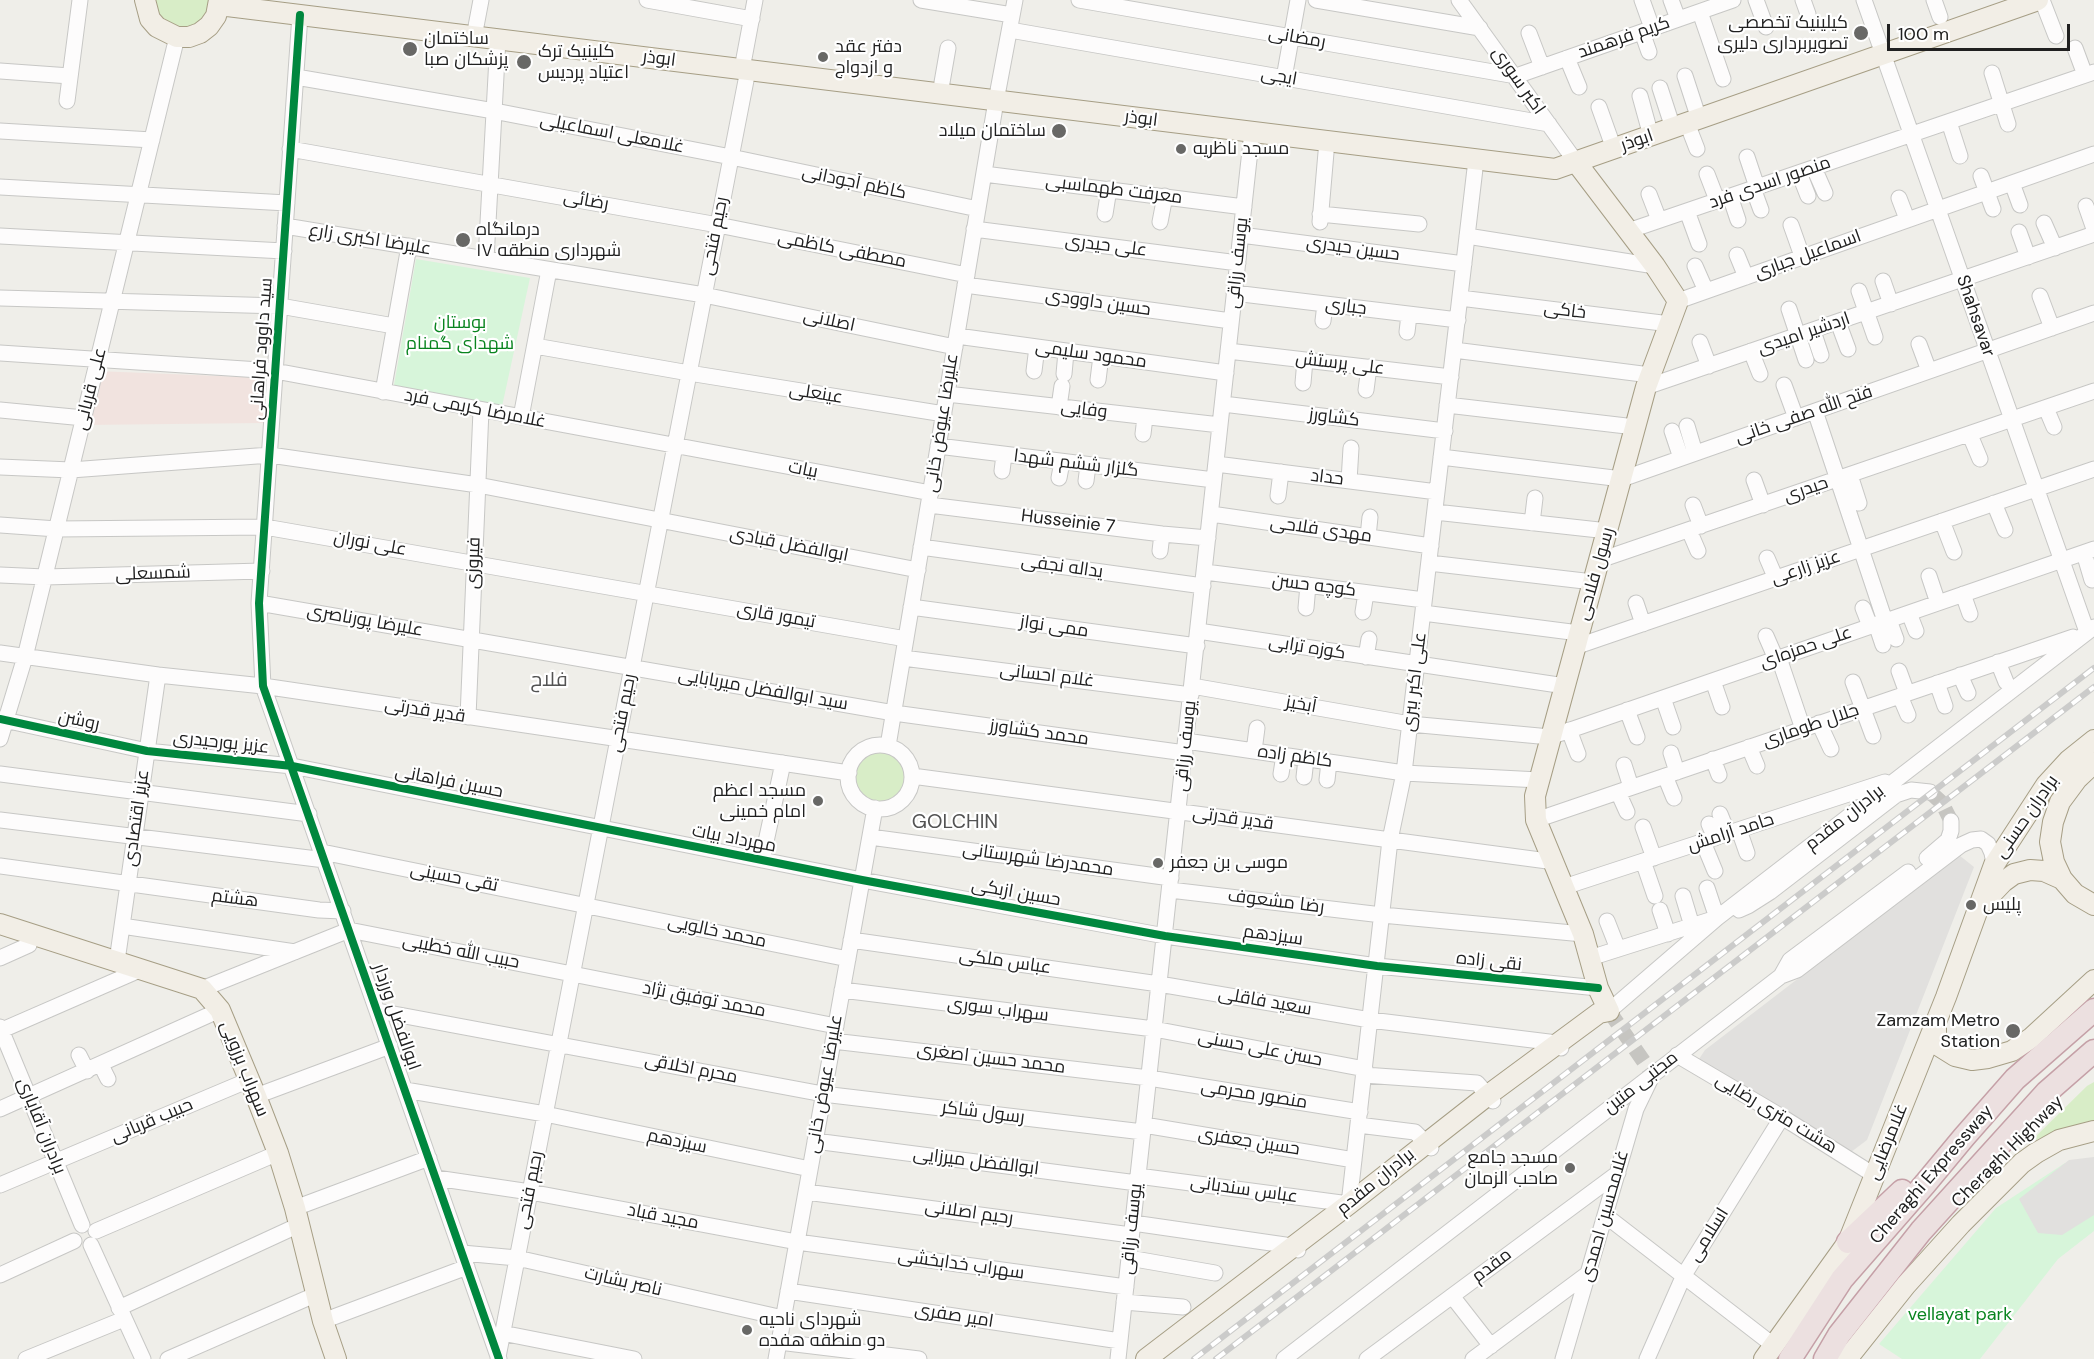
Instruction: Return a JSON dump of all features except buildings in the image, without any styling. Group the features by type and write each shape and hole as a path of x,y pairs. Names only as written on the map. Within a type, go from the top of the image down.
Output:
{"highway":[{"name":"Cheraghi Expressway","path":"1776,1354 2015,1079 2094,1010"},
{"name":"Cheraghi Expressway","path":"1825,1359 1839,1335 1921,1231 2047,1092 2094,1051"},
{"name":"Cheraghi Highway","path":"1921,1231 1934,1226 2011,1147 2094,1070"},
{"path":"1848,1242 1913,1180 1964,1137"}],"main road":[{"path":"145,0 150,19 157,27 177,37 189,37 209,26 216,16 219,3"},
{"name":"ابوذر","path":"219,3 474,37 1555,169 2040,0"},
{"path":"1576,162 1655,266 1678,301"},
{"name":"رسول فلاحی","path":"1609,1011 1598,988 1583,934 1536,820 1535,796 1539,780 1560,733 1565,686 1648,381 1678,301"},
{"name":"برادران حسنی","path":"1979,906 1994,865 2046,785 2069,760 2094,740"},
{"name":"برادران حسنی","path":"2062,879 2054,862 2050,842 2053,822 2060,802 2077,779 2094,763"},
{"path":"1979,906 2014,874 2030,870 2044,871 2062,879 2075,894 2094,905"},
{"name":"غلامرضایی","path":"1776,1354 1848,1242 1936,1023 1979,906"},
{"path":"0,924 202,989"},
{"path":"1936,1023 1936,1039 1939,1046 1955,1056 1972,1060 1988,1058 2012,1051 2031,1038 2094,980"},
{"name":"سهراب برزویی","path":"202,989 220,1010 278,1153 297,1217 332,1358"},
{"name":"برادران مقدم","path":"1146,1359 1351,1207 1560,1046 1599,1013 1609,1011"},
{"path":"1847,1359 1906,1286 1961,1224 2022,1163 2059,1140 2094,1131"},
{"name":"برادران مقدم","path":"1155,1359 1295,1248"}],"street":[{"path":"67,101 80,0"},
{"path":"474,37 481,0"},
{"path":"647,0 752,19"},
{"name":"رحیم فتحی","path":"498,1358 731,157 755,0"},
{"name":"ایجی","path":"921,0 1012,15 1284,78 1549,124"},
{"name":"رمضانی","path":"1079,0 1516,76"},
{"path":"1284,78 1298,0"},
{"path":"1316,0 1480,28"},
{"name":"اکبر سوری","path":"1459,0 1576,162"},
{"path":"1642,0 1649,52"},
{"path":"1671,0 1678,19"},
{"path":"1756,0 1766,27"},
{"name":"Shahsavar","path":"1864,0 2061,560 2090,629"},
{"path":"1934,0 1940,17"},
{"path":"2040,0 2056,36"},
{"name":"کریم فرهمند","path":"1516,76 1728,1"},
{"path":"1700,12 1723,79"},
{"name":"سید داوود فراهانی","path":"263,686 260,603 300,15"},
{"name":"علیرضا عیوض خانی","path":"888,746 1012,15"},
{"path":"1529,33 1542,67"},
{"name":"علی قربانی","path":"0,739 3,720 26,657 177,37"},
{"path":"486,259 498,39"},
{"path":"940,94 948,48"},
{"path":"2075,48 2090,74"},
{"path":"1567,58 1579,87"},
{"path":"0,71 70,76"},
{"path":"1992,73 2008,124"},
{"name":"منصور اسدی فرد","path":"1628,231 2090,74"},
{"name":"غلامعلی اسماعیلی","path":"296,76 494,111 731,157"},
{"path":"1685,76 1686,123"},
{"path":"1660,88 1686,123 1697,150"},
{"path":"1640,96 1651,136"},
{"path":"1599,107 1614,149"},
{"path":"1949,122 1960,156"},
{"path":"0,131 152,140"},
{"name":"یوسف رزاقی","path":"1118,1359 1252,132"},
{"path":"1327,141 1320,218 1419,224"},
{"name":"رضائی","path":"291,150 718,225"},
{"name":"اسماعیل جباری","path":"1678,301 2094,154"},
{"name":"کاظم آجودانی","path":"731,157 978,208"},
{"path":"1747,157 1761,210"},
{"name":"علی اکبر ببری","path":"1351,1207 1354,1160 1390,840 1404,773 1476,160"},
{"path":"1814,168 1825,193"},
{"path":"1799,173 1808,196"},
{"name":"معرفت طهماسبی","path":"984,174 1244,207"},
{"path":"1707,174 1738,220"},
{"path":"1981,176 1993,208"},
{"path":"2012,183 2020,205"},
{"path":"0,187 287,204"},
{"path":"1105,214 1109,189"},
{"path":"1649,194 1659,220"},
{"path":"1160,222 1165,196"},
{"path":"1899,198 1907,219"},
{"path":"2086,206 2094,232"},
{"path":"1687,211 1699,244"},
{"path":"2044,223 2055,248"},
{"name":"مصطفی کاظمی","path":"718,225 966,280"},
{"path":"1791,225 1802,256"},
{"name":"علیرضا اکبری زارع","path":"285,226 704,295"},
{"name":"علی حیدری","path":"975,229 1238,263"},
{"path":"2019,232 2028,257"},
{"name":"اردشیر امیدی","path":"1648,381 1709,366 2055,248 2094,232"},
{"name":"حسین حیدری","path":"1241,235 1464,264"},
{"path":"0,236 284,251"},
{"path":"1467,236 1655,266"},
{"path":"383,392 409,246"},
{"path":"1737,255 1746,277"},
{"path":"1695,266 1706,291"},
{"path":"521,417 549,270"},
{"name":"حسین داوودی","path":"966,280 1231,321"},
{"path":"1883,281 1890,304"},
{"path":"1858,291 1875,337"},
{"name":"جباری","path":"1234,293 1458,320"},
{"name":"اصلانی","path":"704,295 956,342"},
{"path":"2040,296 2052,328"},
{"path":"0,298 280,306 394,326"},
{"name":"خاکی","path":"1460,298 1670,324"},
{"path":"1323,321 1324,304"},
{"path":"1789,309 1806,360"},
{"name":"فتح الله صفی خانی","path":"1622,479 2094,313"},
{"path":"1407,332 1409,315"},
{"path":"1838,322 1848,349"},
{"path":"1813,331 1821,355"},
{"name":"محمود سلیمی","path":"956,342 1037,347 1226,374"},
{"path":"1700,342 1709,366"},
{"path":"1919,344 1929,371"},
{"name":"عینعلی","path":"535,346 689,374 944,414"},
{"path":"1034,371 1037,347"},
{"path":"1454,350 1648,381"},
{"name":"علی پرستش","path":"1228,351 1451,377"},
{"path":"1751,351 1760,374"},
{"path":"1059,407 1066,352"},
{"name":"غلامرضا کریمی فرد","path":"0,353 275,371 675,446"},
{"path":"1098,380 1101,356"},
{"path":"1303,383 1305,360"},
{"path":"1366,390 1369,367"},
{"path":"1784,386 1796,418"},
{"name":"حیدری","path":"1600,560 2094,392"},
{"name":"وفایی","path":"947,394 1220,425"},
{"name":"کشاورز","path":"1223,404 1444,431"},
{"path":"1448,405 1635,428"},
{"path":"2046,408 2054,427"},
{"path":"0,410 84,418"},
{"name":"فیروزی","path":"468,717 481,410"},
{"path":"1815,411 1844,477 1859,503"},
{"path":"1143,434 1145,417"},
{"path":"1679,428 1688,455"},
{"path":"1970,435 1980,459"},
{"name":"بیات","path":"675,446 930,499"},
{"name":"گلزار ششم شهدا","path":"938,446 1062,462 1087,473 1214,480"},
{"path":"1348,481 1351,448"},
{"name":"ابوالفضل قبادی","path":"0,467 71,470 270,455 478,485 918,570"},
{"path":"1002,471 1004,455"},
{"path":"1441,457 1622,479"},
{"path":"1059,478 1062,462"},
{"name":"حداد","path":"1216,464 1437,492"},
{"name":"عزیز زارعی","path":"1577,640 1642,624 2094,469"},
{"path":"1278,496 1281,472"},
{"path":"1844,477 1880,623 1889,642"},
{"path":"1754,480 1762,505"},
{"path":"1532,523 1535,498"},
{"name":"Husseinie 7","path":"930,499 1133,538 1162,534 1208,538"},
{"path":"1994,503 2005,530"},
{"path":"1694,505 1698,551"},
{"path":"1435,512 1608,531"},
{"name":"مهدی فلاحی","path":"1211,514 1431,546"},
{"path":"1368,537 1370,517"},
{"path":"1942,521 1954,552"},
{"name":"علی نوران","path":"0,525 57,529 265,527 646,594"},
{"path":"1157,580 1162,534"},
{"name":"یداله نجفی","path":"921,548 1157,580 1204,579"},
{"path":"2089,551 2092,580"},
{"name":"علی حمزه‌ای","path":"1560,733 2089,551"},
{"path":"1767,558 1776,579"},
{"path":"1429,563 1593,582"},
{"name":"شمسعلی","path":"0,575 45,577 262,571"},
{"path":"1929,576 1938,603"},
{"name":"کوچه حسن","path":"1204,579 1308,585 1366,593 1577,640"},
{"path":"1306,608 1308,585"},
{"path":"1363,612 1366,593"},
{"name":"تیمور قاری","path":"646,594 906,639"},
{"path":"1963,594 1970,614"},
{"name":"علیرضا پورناصری","path":"260,603 632,667"},
{"path":"1636,603 1642,624"},
{"name":"ممی نواز","path":"912,607 1197,639"},
{"path":"1863,608 1880,623"},
{"path":"1909,613 1916,631"},
{"name":"جلال طوماری","path":"1536,820 2090,629"},
{"name":"برادران مقدم","path":"1609,1011 1717,918 2090,629"},
{"path":"1766,636 1777,658 1803,729"},
{"name":"کوزه ترابی","path":"1197,639 1318,656 1366,657 1417,665"},
{"path":"1366,657 1369,639"},
{"name":"قدیر قدرتی","path":"0,653 158,675 263,686 849,773"},
{"name":"غلام احسانی","path":"903,658 1192,690"},
{"path":"1998,662 2006,682"},
{"path":"1417,665 1565,686"},
{"name":"سید ابوالفضل میربابایی","path":"632,667 894,713"},
{"path":"1899,670 1908,715"},
{"name":"عزیز اقتصادی","path":"117,961 158,675"},
{"path":"1960,675 1968,693"},
{"path":"1713,681 1722,707"},
{"path":"1853,682 1873,736"},
{"path":"1937,683 1945,706"},
{"name":"ابوالفضل ورزدار","path":"263,686 498,1358"},
{"name":"آبخیز","path":"1192,690 1299,711 1410,724 1560,733"},
{"path":"1663,698 1673,727"},
{"path":"1627,710 1637,737"},
{"name":"محمد کشاورز","path":"894,713 1186,747"},
{"name":"روشن","path":"3,720 147,751"},
{"path":"1819,723 1831,749"},
{"path":"1254,751 1257,728"},
{"path":"1560,733 1578,754"},
{"path":"1757,766 1765,742"},
{"path":"879,745 888,746 898,750 905,757 912,776 908,794 901,801 893,806 875,808 866,805 852,792 849,773 851,764 862,750 879,745"},
{"name":"کاظم زاده","path":"1186,747 1254,751 1404,773 1539,780"},
{"name":"عزیز پورحیدری","path":"147,751 292,766"},
{"path":"1671,753 1674,798"},
{"path":"1281,774 1284,755"},
{"path":"1304,777 1306,759"},
{"path":"1713,759 1719,775"},
{"path":"1327,780 1329,762"},
{"path":"762,860 783,763"},
{"path":"1624,765 1627,813"},
{"name":"حسین فراهانی","path":"292,766 601,827"},
{"path":"0,774 309,814"},
{"name":"قدیر قدرتی","path":"912,776 1555,862"},
{"name":"حامد آرامش","path":"1564,887 1648,860 1682,856 1719,830 1766,828 1897,778"},
{"path":"1590,958 1748,906 1770,892 1896,795 1911,790 1930,792"},
{"name":"علیرضا عیوض خانی","path":"776,1359 875,808"},
{"name":"تقی حسینی","path":"0,820 135,837 324,856 585,904"},
{"path":"1781,976 1790,960 1940,849 1948,840 1951,821"},
{"name":"مهرداد بیات","path":"601,827 862,880"},
{"path":"1642,827 1658,903 1668,934"},
{"path":"1719,830 1747,852"},
{"path":"1715,871 1719,830"},
{"name":"محمدرضا شهرستانی","path":"870,837 1171,884"},
{"name":"مجتبی متین","path":"1284,1359 1781,976 1797,970 1948,855 1972,840 1981,839 1988,844 1994,865"},
{"name":"هشتم","path":"0,866 128,885 319,910 343,911"},
{"name":"حسین ازبکی","path":"862,880 1165,936"},
{"name":"رضا مشعوف","path":"1171,884 1382,915 1583,934"},
{"path":"1707,888 1717,918"},
{"path":"1683,896 1692,926"},
{"name":"محمد خالویی","path":"585,904 848,959"},
{"path":"1607,921 1618,949"},
{"path":"122,926 296,952"},
{"path":"202,989 349,930"},
{"name":"حبیب‌ الله خطیبی","path":"349,930 572,974"},
{"name":"سیزدهم","path":"1165,936 1377,966"},
{"name":"عباس ملکی","path":"851,940 1160,984"},
{"path":"0,958 29,945"},
{"name":"نقی زاده","path":"1377,966 1598,988"},
{"path":"0,1030 142,969"},
{"name":"محمد توفیق ‌نژاد","path":"572,974 834,1033"},
{"name":"سعید فاقلی","path":"1160,984 1370,1020 1560,1046"},
{"name":"سهراب سوری","path":"842,990 1154,1029"},
{"path":"0,1109 220,1010"},
{"name":"محرم اخلاقی","path":"378,1011 823,1094"},
{"name":"حسن علی حسنی","path":"1154,1029 1364,1072 1477,1083 1490,1098"},
{"name":"برادران آقایاری","path":"0,1030 143,1359"},
{"name":"محمد حسین اصغری","path":"834,1033 1149,1077"},
{"name":"حبیب قربانی","path":"0,1185 56,1161 253,1088 390,1046"},
{"path":"79,1055 87,1071"},
{"name":"هشت متری رضایی","path":"1677,1055 1874,1174"},
{"path":"101,1065 108,1079"},
{"name":"غلامحسین احمدی","path":"1563,1359 1636,1109 1653,1075"},
{"name":"منصور محرمی","path":"1149,1077 1415,1131 1429,1145"},
{"name":"سیزدهم","path":"405,1090 545,1114 810,1169"},
{"name":"رسول شاکر","path":"823,1094 1143,1128"},
{"name":"اسلامی","path":"1647,1359 1684,1275 1782,1117"},
{"name":"حسین جعفری","path":"1143,1128 1354,1160"},
{"name":"ابوالفضل میرزایی","path":"815,1142 1138,1179"},
{"path":"0,1275 74,1241 74,1231 89,1234 278,1153"},
{"path":"26,1359 122,1313 297,1217 429,1158"},
{"name":"مقدم","path":"1367,1359 1618,1173"},
{"name":"مجید قباد","path":"436,1178 530,1192 797,1242"},
{"name":"عباس سندبانی","path":"1138,1179 1351,1207"},
{"name":"رحیم اصلانی","path":"806,1192 1295,1248"},
{"path":"1606,1216 1684,1275 1776,1354"},
{"name":"سهراب خدابخشی","path":"797,1242 1125,1295 1184,1307"},
{"name":"ناصر بشارت","path":"464,1260 517,1258 783,1318"},
{"path":"1129,1258 1215,1273"},
{"path":"323,1321 464,1260"},
{"path":"1473,1359 1590,1272"},
{"name":"امیر صفری","path":"788,1291 1120,1341"},
{"path":"168,1359 317,1294"},
{"path":"1452,1296 1491,1346"},
{"path":"502,1333 634,1359"},
{"path":"778,1342 919,1359"}],"shaded area":[{"path":"96,371 268,378 263,423 83,425"},
{"path":"1959,855 1974,867 1867,1140 1851,1152 1697,1062 1705,1050"},
{"path":"2094,1157 2094,1215 2062,1235 2038,1233 2019,1199 2069,1160"}],"green space":[{"path":"149,0 215,0 199,27 168,29"},
{"name":"بوستان شهدای گمنام","path":"416,259 530,278 501,411 393,391"},
{"path":"875,750 885,750 899,757 906,776 899,795 885,802 875,802 865,798 858,791 854,781 854,771 858,761 865,754"},
{"path":"2094,1082 2094,1121 2063,1128 2029,1143 2087,1086"},
{"name":"vellayat park","path":"2094,1159 2094,1231 2058,1259 1980,1359 1902,1359 1879,1344 1996,1208 2065,1163"}],"tunnel":[{"path":"1930,792 1942,803 1951,821"},
{"path":"1609,1011 1653,1075"}],"railway":[{"path":"1194,1359 2094,668"},
{"path":"1216,1359 2094,687"}],"cycle path":[{"path":"300,15 259,603 263,686 499,1359"},
{"path":"0,719 147,751 292,766 862,880 1165,936 1377,966 1598,988"}],"place":[{"name":"کیلینیک تخصصی تصویربرداری دلیری","path":"1861,33"},
{"name":"ساختمان پزشکان صبا","path":"410,49"},
{"name":"دفتر عقد و ازدواج","path":"823,57"},
{"name":"کلینیک ترک اعتیاد پردیس","path":"524,62"},
{"name":"ساختمان میلاد","path":"1059,131"},
{"name":"مسجد ناظریه","path":"1181,149"},
{"name":"درمانگاه شهرداری منطقه ۱۷","path":"463,240"},
{"name":"مسجد اعظم امام خمینی","path":"818,801"},
{"name":"موسی بن جعفر","path":"1158,863"},
{"name":"پلیس","path":"1971,905"},
{"name":"Zamzam Metro Station","path":"2013,1031"},
{"name":"مسجد جامع صاحب الزمان","path":"1570,1168"},
{"name":"شهردای ناحیه دو منطقه هفده","path":"747,1330"}],"district":[{"name":"فلاح","path":"549,681"},
{"name":"GOLCHIN","path":"955,823"}]}
